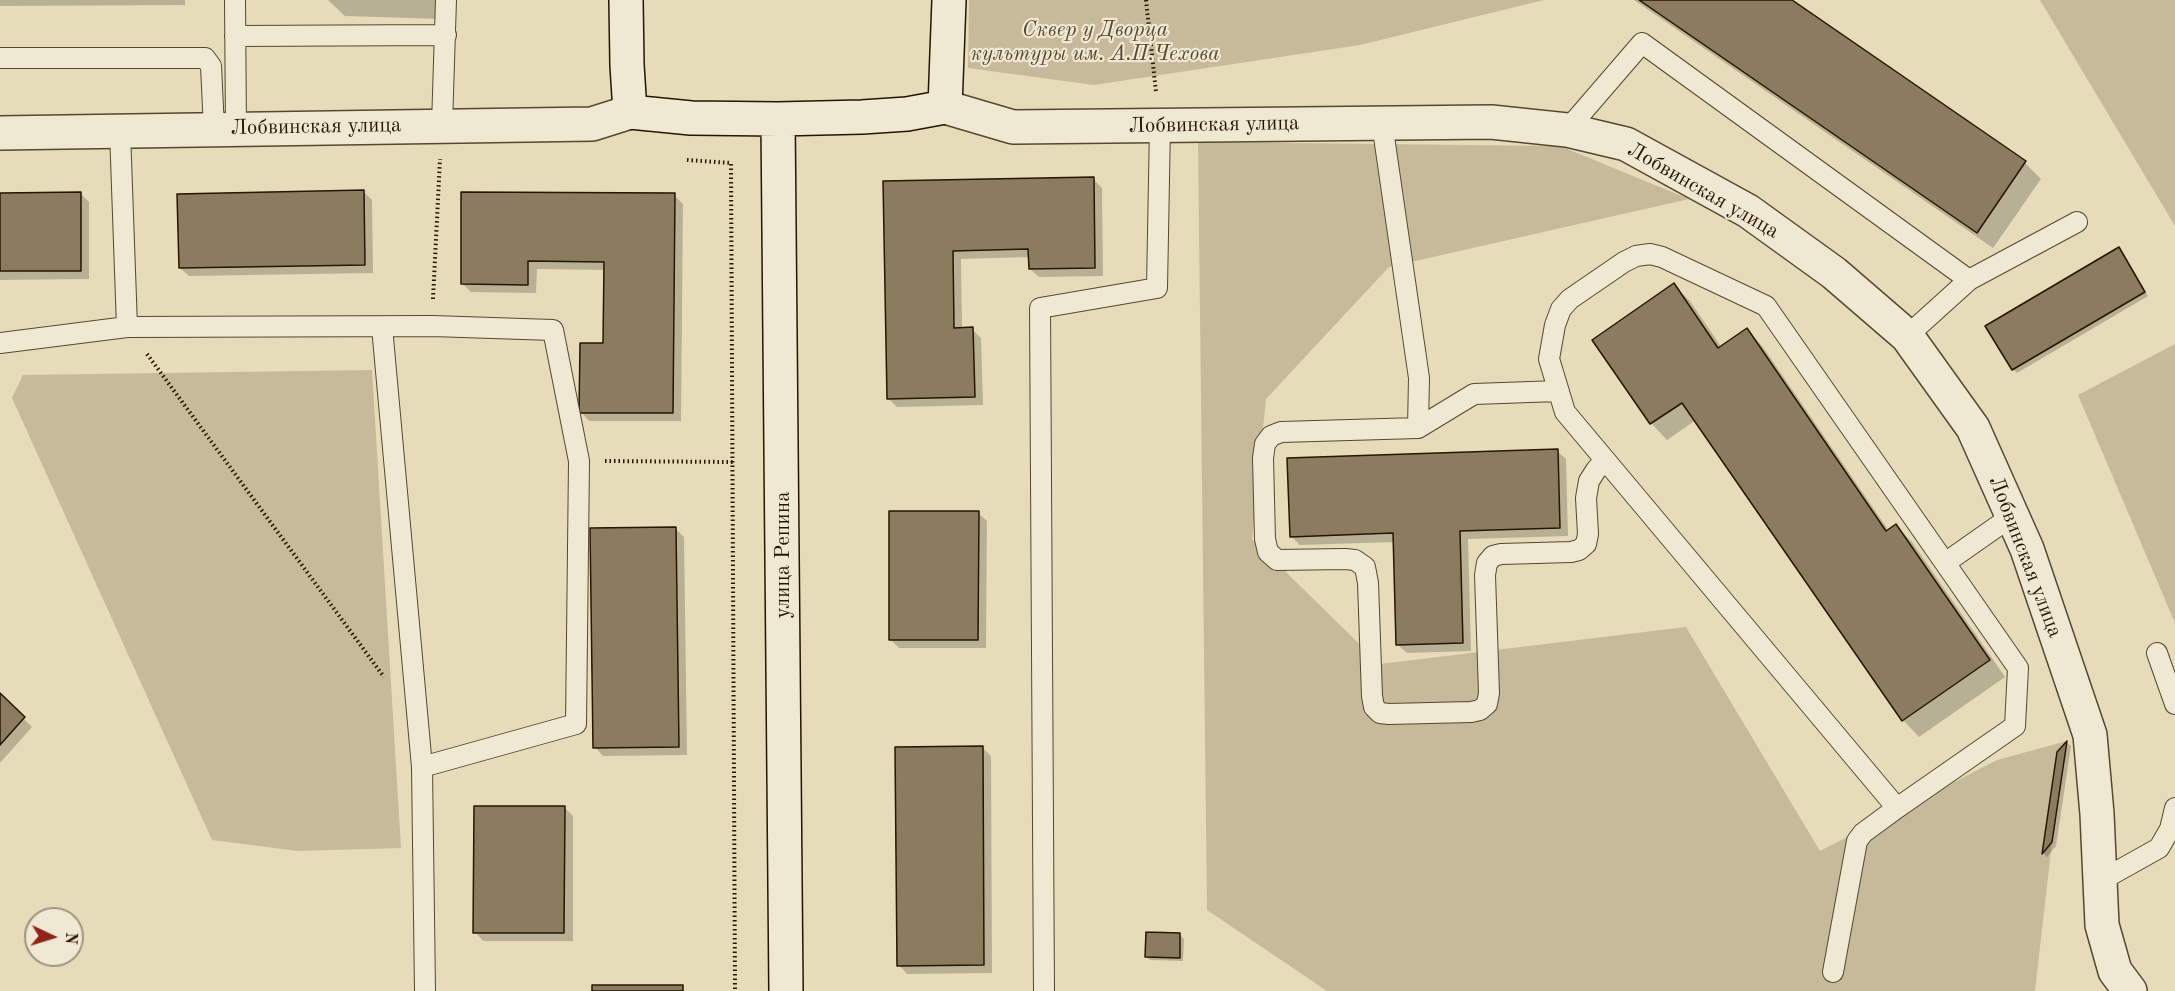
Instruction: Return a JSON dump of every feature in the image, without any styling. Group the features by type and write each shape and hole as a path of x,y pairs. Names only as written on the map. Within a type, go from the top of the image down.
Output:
{"street":[{"path":"626,0 630,112 691,118 778,119 885,116 945,107 949,0"},
{"name":"Лобвинская улица","path":"945,107 1013,127 1491,122 1566,130 1626,144 1748,212 1834,273 1907,336 1973,428 2027,549 2090,735 2097,814 2102,925 2115,971 2130,991"},
{"name":"Лобвинская улица","path":"0,133 592,124 630,112"},
{"name":"улица Репина","path":"778,119 786,991"}],"lane":[{"path":"225,129 235,36 235,0"},
{"path":"442,126 446,0"},
{"path":"235,36 446,35"},
{"path":"1566,130 1642,43 1969,280"},
{"path":"0,58 205,58 212,66 225,129"},
{"path":"1382,123 1419,378 1418,428"},
{"path":"1044,991 1040,308 1157,288 1160,125"},
{"path":"120,131 127,327"},
{"path":"1907,336 1969,280 2077,222"},
{"path":"1833,972 1857,842 1863,833 1897,808 2015,726 2018,668 1766,306 1662,257 1650,254 1636,256 1570,299 1561,309 1555,325 1549,359 1565,411 1897,808"},
{"path":"0,343 127,327 432,326 553,330 579,461 576,724 422,767"},
{"path":"382,327 422,767 425,991"},
{"path":"1558,391 1474,394 1418,428 1281,432 1272,436 1265,444 1263,458 1265,539 1268,552 1277,560 1345,559 1355,560 1365,567 1368,583 1374,708 1380,713 1389,714 1470,712 1480,710 1487,704 1489,693 1485,575 1487,563 1493,556 1501,554 1571,552 1579,550 1586,544 1588,534 1586,498 1589,481 1605,460"},
{"path":"1944,563 2012,516"},
{"path":"2157,653 2175,704"},
{"path":"2100,881 2159,848 2170,829 2175,808"}],"path":[{"path":"1146,0 1160,125"},
{"path":"432,326 442,126"},
{"path":"687,160 731,163 735,991"},
{"path":"127,327 418,724"},
{"path":"579,461 733,462"}],"green space":[{"name":"Сквер у Дворца культуры им. А.П.Чехова","path":"969,0 1544,0 1360,45 1094,85 968,68"},
{"path":"2040,0 2175,0 2175,226 2120,134"},
{"path":"1198,142 1560,146 1689,199 1389,267 1266,399 1252,539 1380,664 1686,627 1820,851 1997,760 2067,741 2052,842 2035,991 1327,991 1207,910"},
{"path":"2175,344 2175,623 2078,395"},
{"path":"372,370 401,848 298,851 212,840 12,398 23,375"}],"building":[{"path":"1639,0 1792,0 2026,161 1977,233"},
{"path":"1094,177 1095,268 1029,269 1028,249 953,251 954,328 973,327 975,397 887,399 883,181"},
{"path":"364,190 365,265 179,268 177,194"},
{"path":"81,192 81,271 0,271 0,193"},
{"path":"461,192 675,193 673,413 579,413 580,343 603,343 604,262 528,261 528,285 461,284"},
{"path":"2119,247 2145,292 2012,370 1985,326"},
{"path":"1674,283 1718,348 1747,328 1886,531 1896,524 1990,660 1902,721 1682,403 1650,424 1592,340"},
{"path":"1558,449 1560,528 1460,531 1463,643 1396,645 1393,533 1290,537 1287,458"},
{"path":"889,511 979,511 978,640 889,640"},
{"path":"676,527 679,747 593,748 590,528"},
{"path":"0,693 25,717 0,745"},
{"path":"2067,741 2052,842 2042,854 2057,752"},
{"path":"983,746 984,965 897,966 895,747"},
{"path":"474,806 565,806 564,933 473,933"},
{"path":"1146,932 1180,933 1180,958 1145,957"},
{"path":"592,985 683,985 683,991 592,991"}]}
